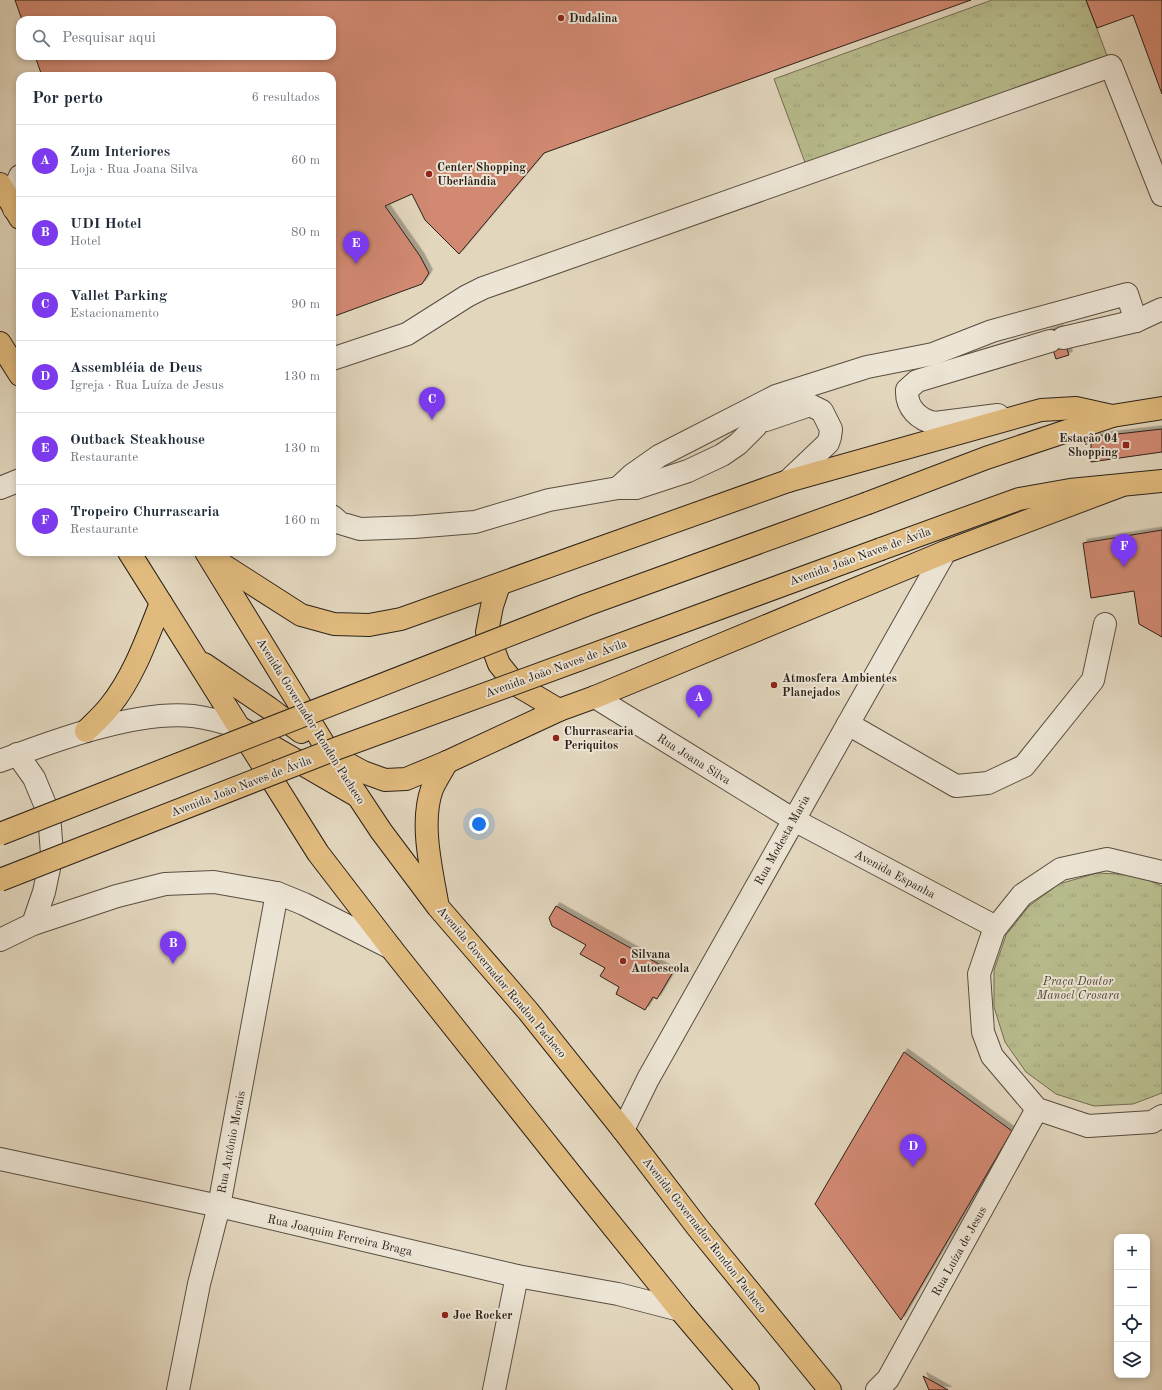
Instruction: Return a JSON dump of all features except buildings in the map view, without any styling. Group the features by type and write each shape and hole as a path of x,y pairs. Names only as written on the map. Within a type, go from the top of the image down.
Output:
{"main road":[{"path":"0,184 16,212"},
{"path":"0,343 16,369"},
{"path":"210,556 301,615 334,624 369,625 401,619 788,481 1041,410 1076,408 1112,416"},
{"path":"0,834 586,605 868,503 986,458 1112,416 1162,408"},
{"name":"Avenida João Naves de Ávila","path":"0,880 338,748 1019,499 1070,490 1162,481"},
{"name":"Avenida João Naves de Ávila","path":"330,754 363,772 385,780 406,779 447,762 559,710 595,697 945,552 1120,486"},
{"path":"132,556 318,853 391,948 680,1310 748,1390"},
{"name":"Avenida Governador Rondon Pacheco","path":"208,556 330,754 381,831 438,907 528,1011 623,1130 698,1228 830,1390"},
{"path":"499,584 492,606 487,632 499,664 515,684 559,710"},
{"path":"86,731 110,707 126,683 148,638 161,603"},
{"path":"198,660 269,708 330,754"},
{"path":"238,726 357,795"},
{"path":"438,907 429,849 428,811 432,789 447,762"}],"street":[{"path":"336,358 407,334 467,296 483,288 1111,66 1162,195"},
{"path":"618,488 632,475 659,456 783,394 867,367 933,354 992,331 1127,294 1136,321"},
{"path":"1041,410 936,423 922,419 912,410 907,397 907,390 917,380 1057,340 1136,321 1162,309"},
{"path":"336,520 340,523 360,529 414,527 475,522 527,505 618,488 636,488 688,471 722,455 738,444 761,423 810,405 822,411 831,429 828,443 788,481"},
{"path":"0,488 16,482"},
{"name":"Rua Modesta Maria","path":"623,1130 648,1079 945,552"},
{"path":"848,724 956,786 988,782 1024,766 1093,680 1105,624"},
{"name":"Rua Joana Silva","path":"595,697 794,820"},
{"path":"8,758 86,731 153,717 192,716 238,726"},
{"path":"8,758 34,778 49,814 52,854 44,892 32,924"},
{"name":"Avenida Espanha","path":"794,820 996,927"},
{"path":"1162,872 1107,859 1061,869 1022,895 996,927 979,974 983,1032 992,1056 1037,1109 1088,1126 1152,1122 1162,1116"},
{"path":"0,940 32,924 117,896 165,884 214,882 277,893 304,904 391,948"},
{"name":"Rua Antônio Morais","path":"178,1390 199,1284 219,1206 277,893"},
{"name":"Rua Luíza de Jesus","path":"877,1390 888,1379 1037,1109"},
{"name":"Rua Joaquim Ferreira Braga","path":"0,1159 219,1206 516,1276 618,1294 680,1310"},
{"path":"494,1390 516,1276"}],"green space":[{"path":"992,0 1086,0 1111,66 809,173 774,79"},
{"name":"Praça Doutor Manoel Crosara","path":"1097,873 1137,875 1162,886 1162,1093 1133,1104 1094,1106 1056,1094 1026,1072 1005,1042 994,1007 994,970 1006,935 1029,906 1059,884"}],"place":[{"name":"Dudalina","path":"561,18"},
{"name":"Center Shopping Uberlândia","path":"429,174"},
{"name":"Outback Steakhouse","path":"356,264"},
{"name":"Vallet Parking","path":"432,420"},
{"name":"Estação 04 Shopping","path":"1126,445"},
{"name":"Tropeiro Churrascaria","path":"1124,567"},
{"name":"Atmosfera Ambientes Planejados","path":"774,685"},
{"name":"Zum Interiores","path":"699,718"},
{"name":"Churrascaria Periquitos","path":"556,738"},
{"name":"Silvana Autoescola","path":"623,961"},
{"name":"UDI Hotel","path":"173,964"},
{"name":"Assembléia de Deus","path":"913,1167"},
{"name":"Joe Rocker","path":"445,1315"}]}
